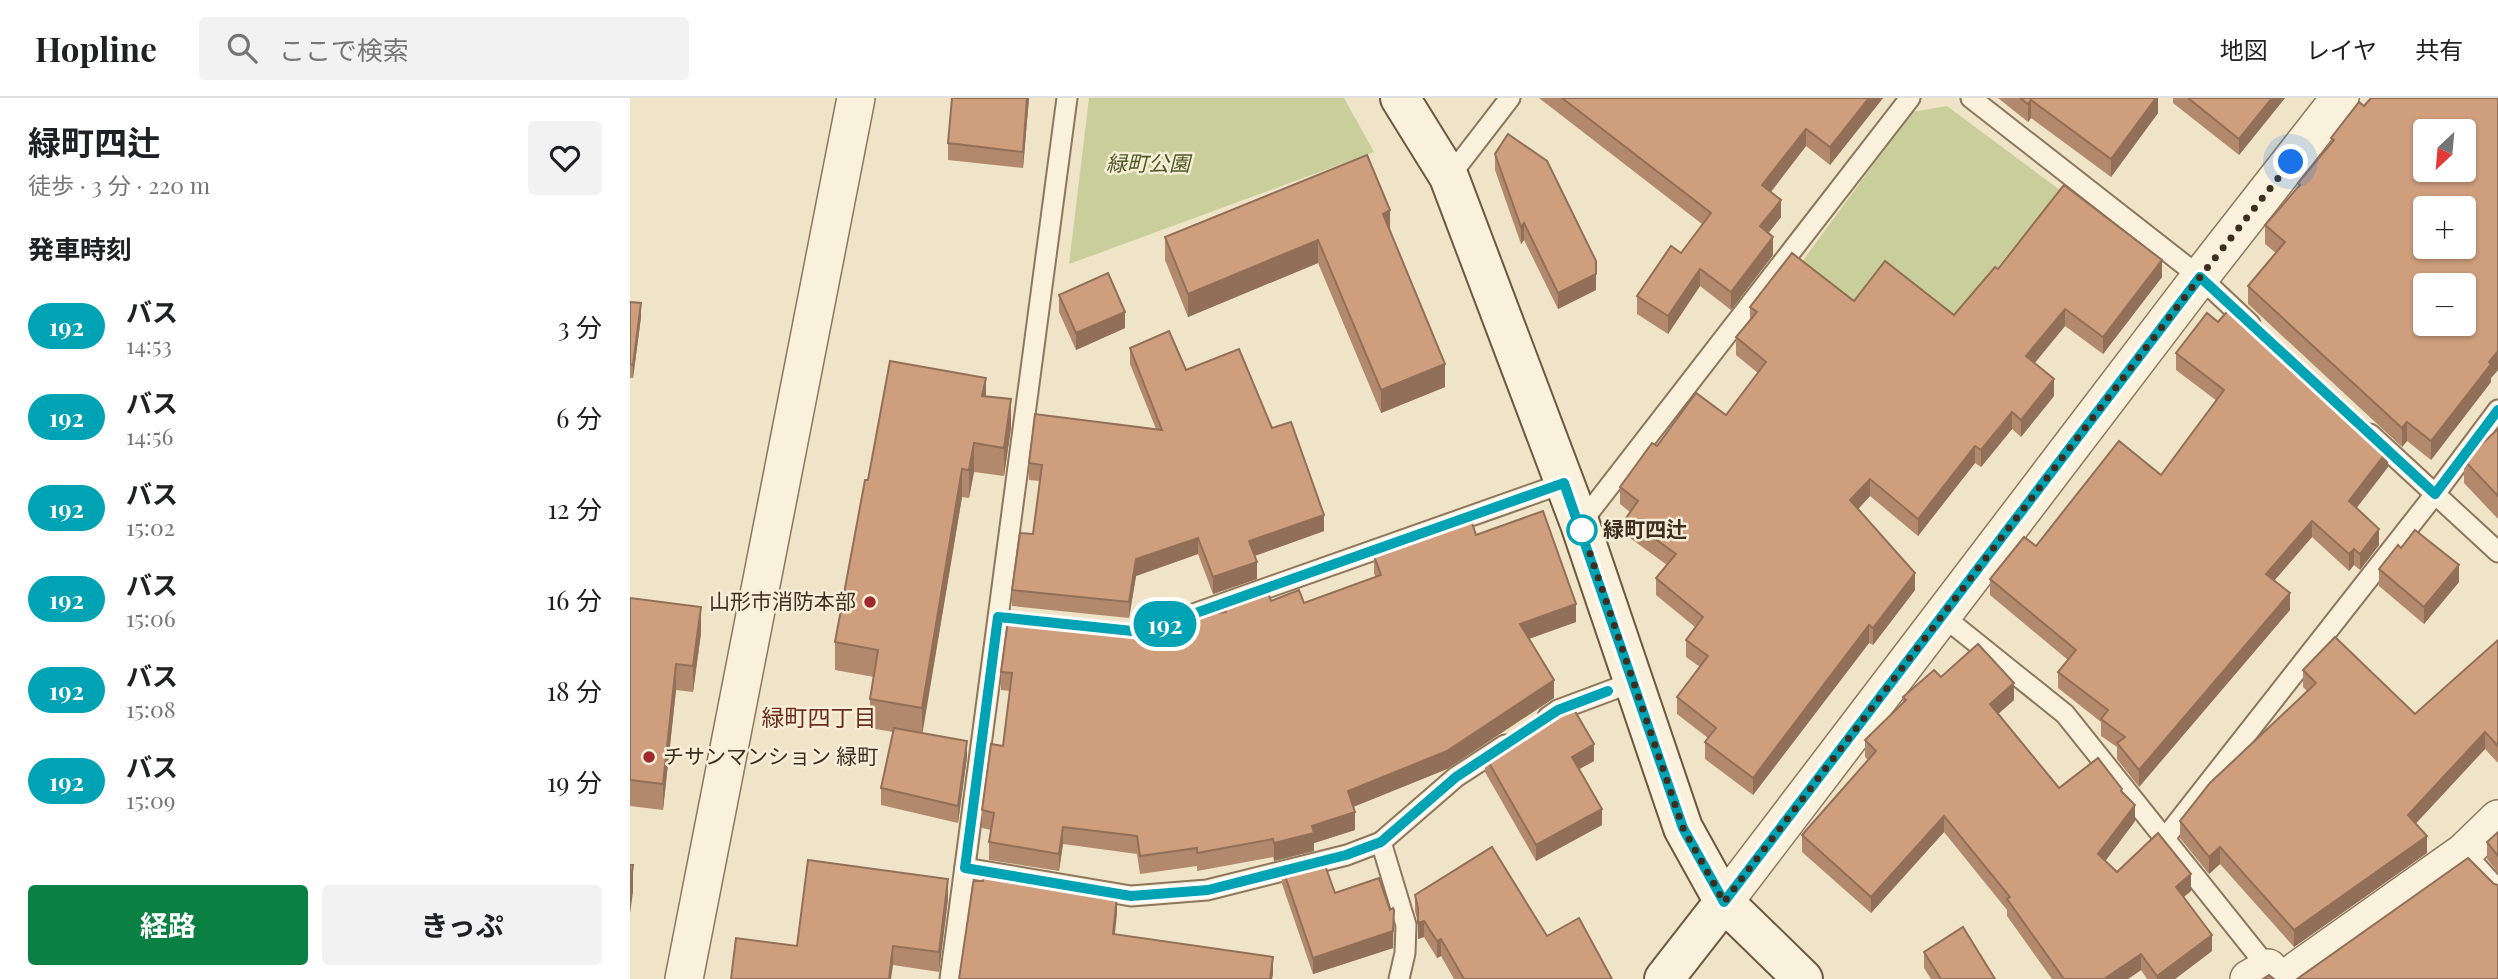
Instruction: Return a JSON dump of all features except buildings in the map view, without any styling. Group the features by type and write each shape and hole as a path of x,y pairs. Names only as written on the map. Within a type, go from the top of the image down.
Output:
{"street":[{"path":"684,979 856,98"},
{"path":"1400,98 1449,177 1580,524 1683,828 1724,902 1803,979"},
{"path":"1664,979 1944,617 2200,277 2340,98"},
{"path":"2270,976 2464,852 2498,818"}],"lane":[{"path":"950,979 1005,617 1067,98"},
{"path":"1449,177 1510,98"},
{"path":"1580,524 1910,98"},
{"path":"1971,98 2200,277 2261,334"},
{"path":"2165,838 2498,410"},
{"path":"2353,419 2498,552"},
{"path":"1142,632 1564,483"},
{"path":"1944,617 2065,714 2165,838 2270,976"},
{"path":"965,868 1131,896 1208,890 1346,855 1381,842 1456,777 1558,710 1633,682"},
{"path":"1381,842 1406,925 1405,953 1399,979"},
{"path":"2464,852 2498,890"}],"green space":[{"name":"緑町公園","path":"1089,98 1344,98 1374,152 1069,264"},
{"path":"1947,106 2060,190 1920,363 1798,267 1912,112"}],"bus line":[{"name":"192","path":"1608,691 1558,710 1456,777 1381,842 1346,855 1208,890 1131,896 965,868 998,617 1142,632 1564,483 1683,828 1724,902 1944,617 2200,277 2435,494 2498,410"}],"place":[{"name":"緑町四辻","path":"1582,530"},
{"name":"山形市消防本部","path":"870,602"},
{"name":"チサンマンション 緑町","path":"649,757"}],"district":[{"name":"緑町四丁目","path":"819,718"}],"route":[{"path":"1582,530 1580,524 1683,828 1724,902 1944,617 2200,277 2291,162"}]}
